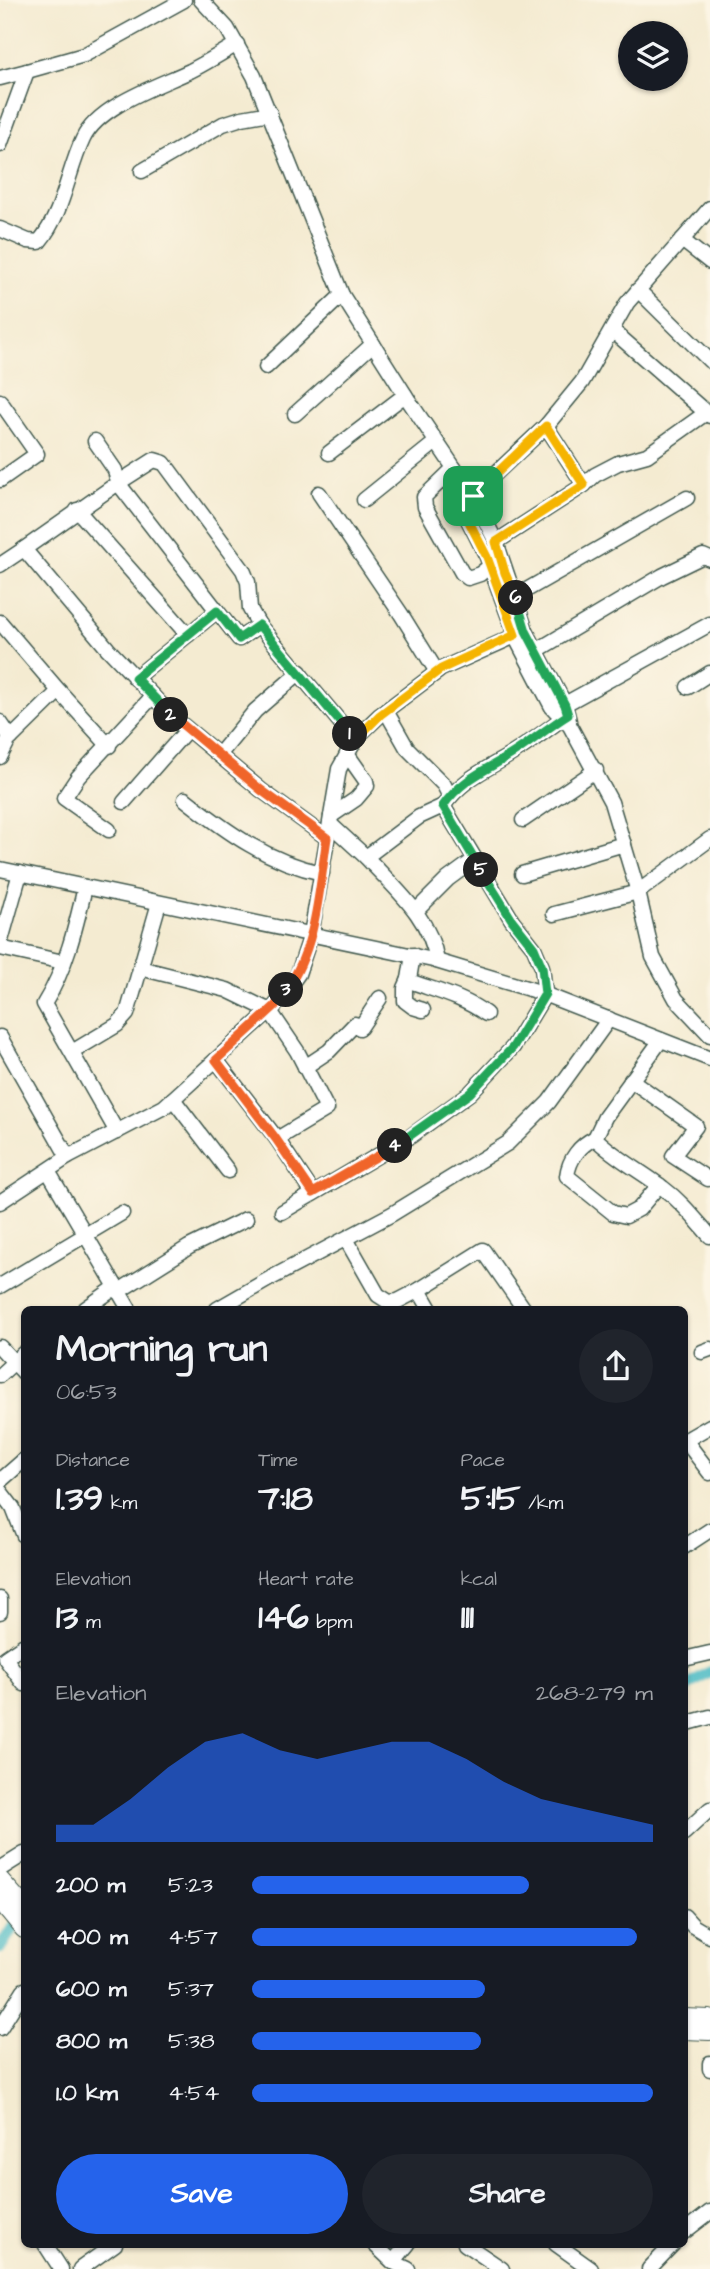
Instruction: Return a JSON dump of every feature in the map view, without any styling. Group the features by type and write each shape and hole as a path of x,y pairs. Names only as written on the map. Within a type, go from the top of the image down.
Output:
{"main road":[{"path":"0,1880 21,1922"},
{"path":"688,2018 710,2019"},
{"path":"688,2031 710,2031"}],"street":[{"path":"0,78 83,55 184,0"},
{"path":"201,0 237,44 270,113 342,295 473,496 496,542 505,573 516,596 521,633 536,651 564,715"},
{"path":"0,229 28,241 39,242 55,218 84,136 103,115 117,105 194,69 237,44"},
{"path":"0,145 27,71"},
{"path":"142,171 223,124 270,113"},
{"path":"710,208 627,303 582,383 546,426 461,506 521,633 611,802 638,892 653,957 676,999 710,1035"},
{"path":"682,240 710,262"},
{"path":"638,290 710,361"},
{"path":"266,367 342,295"},
{"path":"496,542 584,485 595,475 618,463 647,455 708,414 612,330"},
{"path":"295,414 373,344"},
{"path":"329,453 405,395"},
{"path":"0,401 37,454 0,480"},
{"path":"546,426 584,485"},
{"path":"95,441 115,470 118,483 239,639 259,625"},
{"path":"364,500 436,442"},
{"path":"0,565 154,460 164,463 243,570 248,582 250,609 259,625 355,740"},
{"path":"454,468 424,497 425,507 462,573 468,578 480,574 490,566"},
{"path":"319,493 437,672"},
{"path":"516,596 687,498"},
{"path":"77,510 188,635"},
{"path":"24,550 135,678 187,730 261,790 329,826 366,857 423,919 434,943 437,961"},
{"path":"536,651 662,576 703,556 710,559"},
{"path":"135,678 217,611"},
{"path":"0,622 109,746"},
{"path":"366,857 419,817 446,801 480,771 518,750 564,715 710,624"},
{"path":"0,1202 68,1157 164,1107 270,1011 298,974 311,935 339,769 355,740 386,711 437,672 521,633"},
{"path":"219,755 255,711 300,672"},
{"path":"688,687 710,673"},
{"path":"0,757 11,738 59,691"},
{"path":"109,830 64,798 78,777 153,696"},
{"path":"282,1212 411,1136 470,1093 513,1047 545,994 542,967 534,948 512,920 474,860 446,801 444,785 407,748 386,711"},
{"path":"0,722 11,738"},
{"path":"124,802 187,730"},
{"path":"329,826 367,786 347,754"},
{"path":"523,820 596,770"},
{"path":"185,799 226,832 268,856 321,873"},
{"path":"554,914 638,892 710,839"},
{"path":"522,874 624,844"},
{"path":"416,911 448,879 474,860"},
{"path":"0,869 437,961 545,994 710,1059"},
{"path":"20,873 0,946 63,962"},
{"path":"85,887 76,924 54,989 44,1004 117,1132"},
{"path":"72,1052 117,1025 127,1014 159,903"},
{"path":"413,956 405,988 405,1001 423,1010"},
{"path":"140,968 228,990 270,1011 327,1109 276,1139"},
{"path":"409,979 454,999 470,1002 486,1014"},
{"path":"305,1067 329,1051 355,1024 360,1028 380,998"},
{"path":"222,1306 392,1214 508,1143 549,1102 609,1019"},
{"path":"659,1185 639,1209 626,1216 613,1213 567,1176 568,1165 584,1144 595,1138 605,1117 661,1040"},
{"path":"1,1041 68,1157"},
{"path":"216,1060 313,1193"},
{"path":"631,1080 696,1126 673,1156 710,1178"},
{"path":"173,1099 228,1171"},
{"path":"595,1138 607,1150 659,1185 686,1208 710,1236"},
{"path":"48,1171 127,1306"},
{"path":"0,1286 31,1265 62,1250 122,1213"},
{"path":"90,1306 190,1247 246,1219"},
{"path":"346,1239 378,1295 389,1302 398,1301 419,1290 483,1250 522,1306"},
{"path":"419,1290 428,1306"},
{"path":"0,1347 19,1357 0,1375"},
{"path":"688,1438 710,1426"},
{"path":"688,1444 710,1473"},
{"path":"0,1481 21,1463"},
{"path":"0,1491 13,1508 21,1528"},
{"path":"688,1544 710,1530"},
{"path":"0,1599 0,1612"},
{"path":"21,1646 2,1656 21,1680"},
{"path":"688,1658 710,1653"},
{"path":"688,1723 710,1717"},
{"path":"688,1829 710,1809"},
{"path":"0,1869 21,1856"},
{"path":"0,2028 21,1995"},
{"path":"0,1999 15,2006"},
{"path":"710,2063 710,2070"},
{"path":"688,2229 710,2212"},
{"path":"48,2248 61,2269"},
{"path":"79,2269 109,2248"},
{"path":"378,2248 393,2262 408,2269"},
{"path":"393,2262 405,2248"},
{"path":"471,2248 502,2269"},
{"path":"562,2248 591,2269"},
{"path":"649,2269 669,2248"}],"waterway":[{"path":"688,1686 710,1672"},
{"path":"0,1948 14,1926"}],"route":[{"path":"546,426 584,485 496,542 526,631 568,715 551,724 518,750 480,771 456,789 443,806 512,920 534,948 542,967 545,994 513,1047 470,1093 411,1136 313,1193 245,1095 216,1060 275,1006 298,974 311,935 327,838 261,790 187,730 135,678 217,611 239,639 259,625 355,740 380,715 441,669 515,635 487,557 461,506 473,496 546,426"}]}
